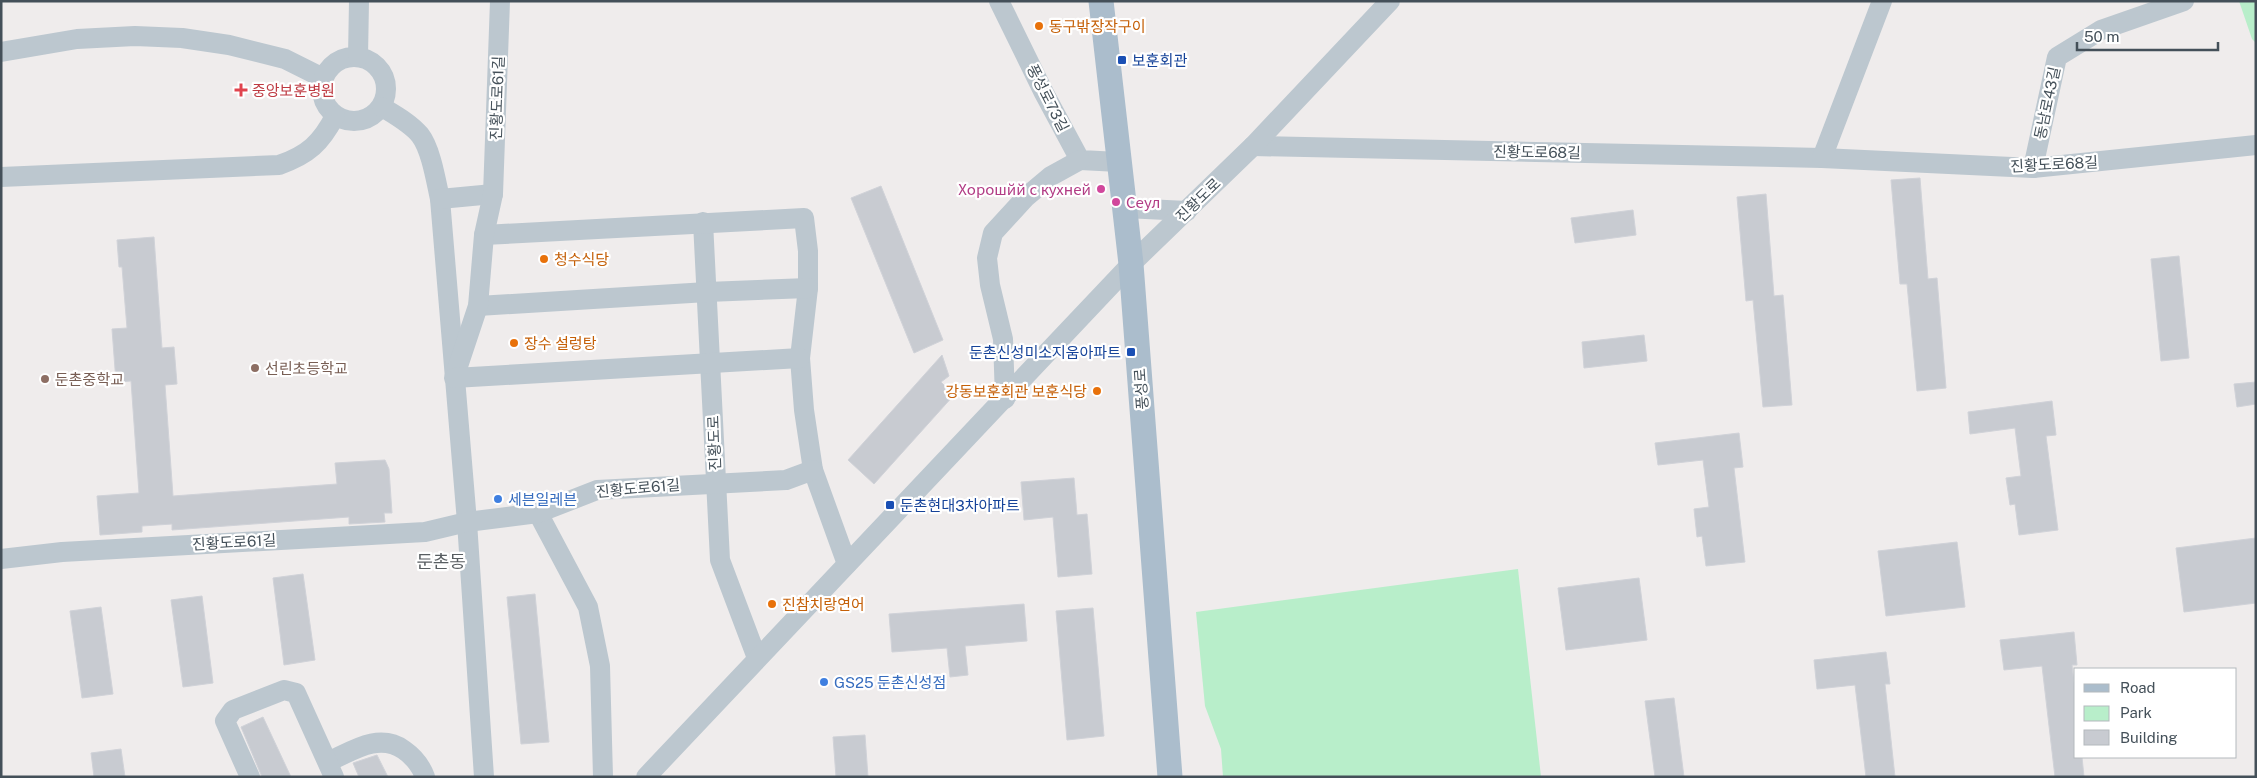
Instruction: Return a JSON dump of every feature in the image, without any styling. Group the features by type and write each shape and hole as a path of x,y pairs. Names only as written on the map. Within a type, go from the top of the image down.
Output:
{"main road":[{"name":"풍성로","path":"1101,1 1131,264 1170,777"}],"street":[{"path":"358,1 358,57"},
{"name":"진황도로61길","path":"454,378 478,306 484,235 493,194 500,1"},
{"name":"풍성로73길","path":"1000,1 1044,93 1080,160"},
{"name":"진황도로","path":"646,777 1131,264 1253,146 1390,1"},
{"path":"1822,158 1882,1"},
{"name":"동남로43길","path":"2033,168 2057,57 2101,30 2184,1"},
{"path":"1,52 76,39 135,36 182,38 229,45 285,59 323,78"},
{"path":"358,57 373,63 384,76 386,97 382,107 375,115 360,121 345,121 335,116 328,109 321,89 323,78 337,62 347,58 358,57"},
{"name":"진황도로61길","path":"382,107 401,118 421,136 431,160 440,199 467,522 484,777"},
{"path":"1,177 278,165 295,160 312,149 326,134 335,116"},
{"name":"진황도로68길","path":"1253,146 1822,158 2033,168 2256,146"},
{"path":"1005,399 1003,339 990,285 988,258 993,233 1026,197 1051,176 1080,160 1119,162"},
{"path":"440,199 493,194"},
{"path":"1125,208 1187,211"},
{"path":"484,235 804,218 808,251 808,288 800,358 804,410 813,470 847,564"},
{"name":"진황도로","path":"704,222 720,560 757,658"},
{"path":"478,306 707,292 808,288"},
{"path":"454,378 800,358"},
{"name":"진황도로61길","path":"1,559 72,552 425,532 467,522 538,513 597,490 716,482 786,480 813,470"},
{"path":"538,513 588,607 600,666 603,777"},
{"path":"250,777 226,721 233,710 284,690 296,693 331,769 368,744 384,741 400,747 413,756 426,777"}],"green space":[{"path":"2239,1 2256,1 2256,43 2252,39"},
{"path":"1518,569 1541,777 1223,777 1221,749 1205,706 1196,612"}],"building":[{"path":"1920,178 1928,279 1937,278 1946,388 1917,391 1907,284 1900,284 1891,180"},
{"path":"881,186 943,340 914,353 851,198"},
{"path":"1766,194 1774,296 1783,295 1792,405 1763,407 1753,300 1746,301 1737,197"},
{"path":"1633,210 1636,235 1575,243 1571,218"},
{"path":"154,237 162,348 174,347 177,384 165,385 173,496 337,484 335,463 385,460 389,469 392,513 384,513 385,522 349,524 349,517 172,530 172,524 142,526 142,532 100,535 97,496 139,493 131,381 116,382 112,329 127,328 122,267 119,267 117,240"},
{"path":"2179,256 2189,358 2161,361 2151,259"},
{"path":"1644,335 1647,361 1584,368 1582,342"},
{"path":"942,355 949,376 941,382 954,395 874,484 848,460"},
{"path":"2256,382 2256,404 2237,407 2234,384"},
{"path":"2052,401 2056,435 2046,436 2058,530 2019,535 2015,504 2010,505 2006,478 2021,476 2015,428 1970,434 1968,412"},
{"path":"1739,433 1743,467 1734,468 1745,562 1706,566 1702,536 1697,537 1694,509 1709,507 1703,460 1658,465 1655,443"},
{"path":"1074,478 1077,515 1087,514 1092,574 1058,577 1053,517 1024,520 1021,482"},
{"path":"2256,538 2256,603 2184,612 2176,548"},
{"path":"1957,542 1965,607 1886,616 1878,551"},
{"path":"303,574 315,660 284,665 273,578"},
{"path":"1639,578 1647,640 1566,650 1558,588"},
{"path":"535,594 549,742 521,744 507,597"},
{"path":"202,596 213,683 183,687 171,600"},
{"path":"1024,604 1027,641 965,646 968,675 950,677 947,648 892,652 889,614"},
{"path":"101,607 113,694 82,698 70,611"},
{"path":"1093,608 1104,736 1067,740 1056,611"},
{"path":"2074,632 2077,665 2072,665 2074,682 2074,758 2082,758 2084,777 2055,777 2042,666 2004,670 2000,640"},
{"path":"1886,652 1890,684 1885,684 1895,777 1866,777 1855,685 1817,689 1814,660"},
{"path":"1674,698 1684,777 1655,777 1645,701"},
{"path":"263,717 291,777 262,777 241,727"},
{"path":"865,735 868,777 836,777 833,737"},
{"path":"121,749 125,777 94,777 91,753"},
{"path":"377,755 388,777 359,777 353,763"}],"place":[{"name":"동구밖장작구이","path":"1039,26"},
{"name":"보훈회관","path":"1122,60"},
{"name":"중앙보훈병원","path":"241,90"},
{"name":"Хорошйй с кухней","path":"1101,189"},
{"name":"Сеул","path":"1116,202"},
{"name":"청수식당","path":"544,259"},
{"name":"장수 설렁탕","path":"514,343"},
{"name":"둔촌신성미소지움아파트","path":"1131,352"},
{"name":"선린초등학교","path":"255,368"},
{"name":"둔촌중학교","path":"45,379"},
{"name":"강동보훈회관 보훈식당","path":"1097,391"},
{"name":"세븐일레븐","path":"498,499"},
{"name":"둔촌현대3차아파트","path":"890,505"},
{"name":"진참치랑연어","path":"772,604"},
{"name":"GS25 둔촌신성점","path":"824,682"}],"district":[{"name":"둔촌동","path":"441,561"}]}
